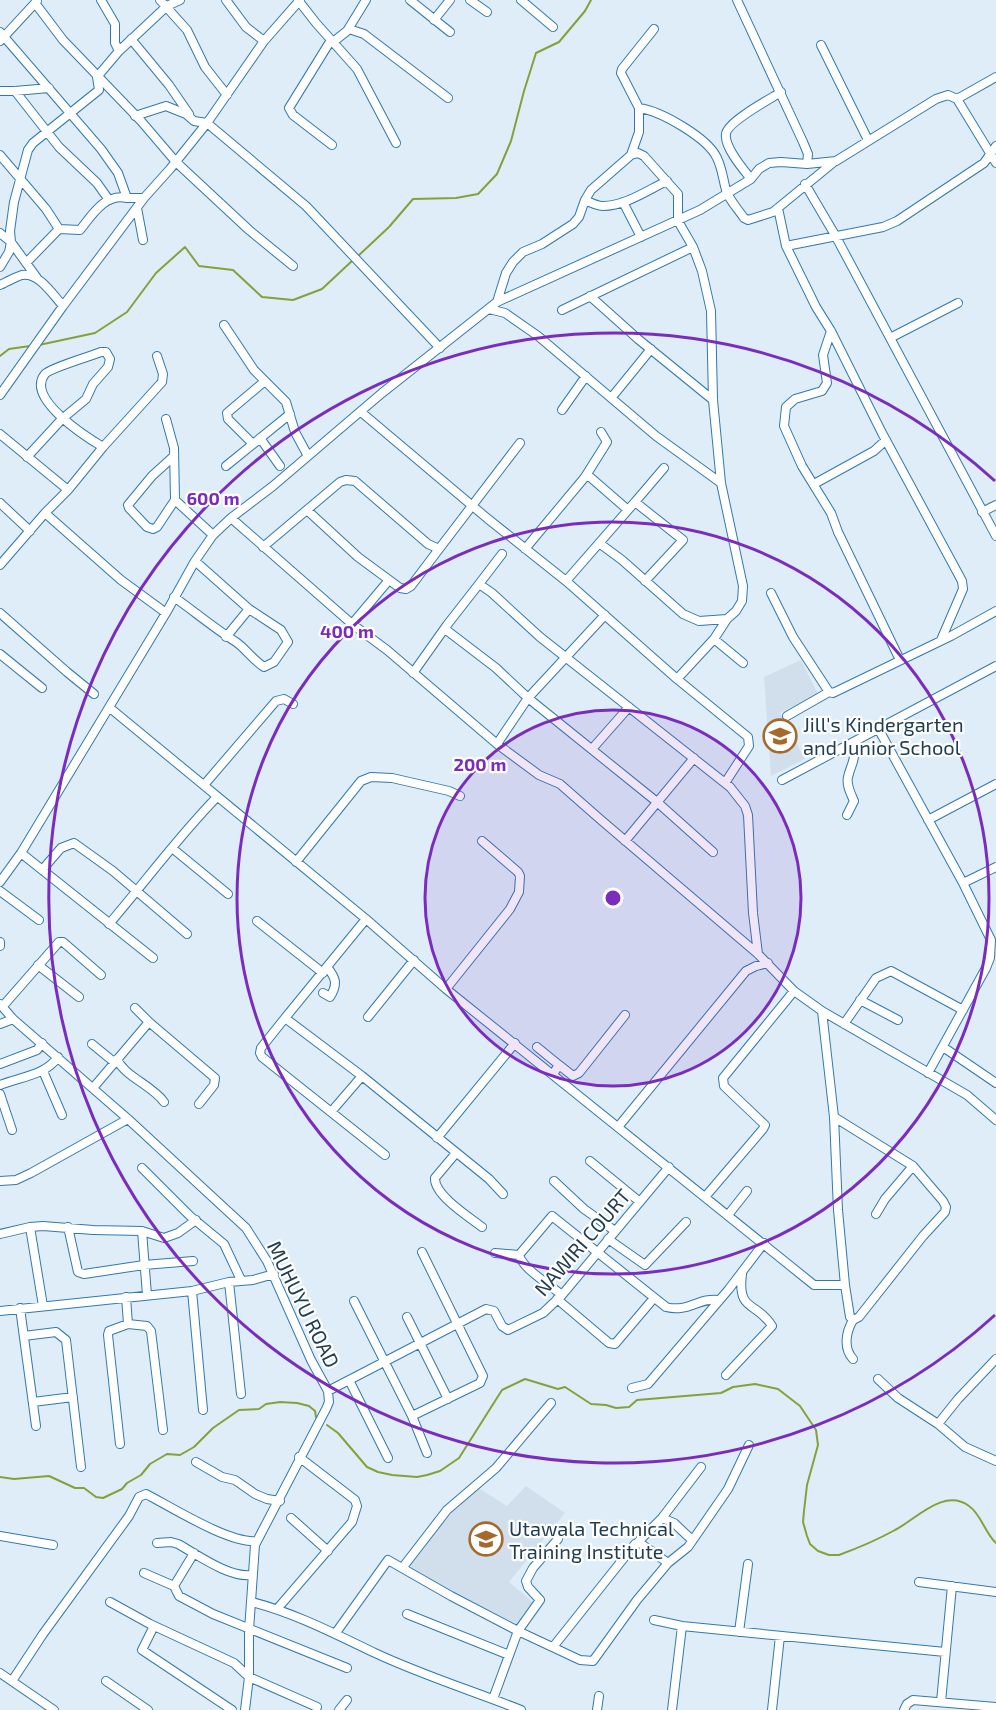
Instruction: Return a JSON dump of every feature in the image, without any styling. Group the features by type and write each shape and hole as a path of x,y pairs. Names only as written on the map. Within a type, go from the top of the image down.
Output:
{"street":[{"path":"101,0 115,24 115,42 119,51"},
{"path":"160,0 188,30 205,67 227,95"},
{"path":"0,267 9,252 12,216 28,150 45,130 72,113 99,90 97,77 119,51 167,6 180,0"},
{"path":"226,0 246,27 264,41"},
{"path":"0,395 144,198 207,123 264,41 299,0 357,69 396,143"},
{"path":"332,145 293,115 289,108 332,41 341,38 349,29 366,0"},
{"path":"410,0 450,32"},
{"path":"435,20 450,0"},
{"path":"470,0 487,12"},
{"path":"521,0 553,27"},
{"path":"737,0 808,154 807,164"},
{"path":"127,198 118,173 72,113 1,37 37,2 63,40 176,162 249,230 293,266"},
{"path":"349,29 364,34 448,98"},
{"path":"632,154 639,132 639,108 622,77 622,69 654,29"},
{"path":"131,39 176,94 194,121"},
{"path":"821,45 868,140"},
{"path":"957,99 996,76"},
{"path":"0,91 49,88"},
{"path":"15,91 70,160 97,183 109,200"},
{"path":"751,178 727,143 726,134 728,129 741,118 781,92"},
{"path":"135,116 166,106 176,94"},
{"path":"639,108 667,117 711,148 717,156 727,193 744,218 748,220 767,215 836,161 936,99 948,95 957,99 993,150 996,163"},
{"path":"166,106 186,114 194,121 207,123 306,206 441,348"},
{"path":"786,246 883,227 897,221 984,163 993,150"},
{"path":"497,302 506,273 522,252 568,228 579,217 585,200 598,183 632,154 638,153 644,156 678,194 678,221 693,247 702,271 711,311 713,400 721,483 743,586 742,601 736,611 677,679"},
{"path":"0,155 46,208 60,229"},
{"path":"0,882 21,853 110,708 195,561 213,535 231,518 497,302 678,221 751,178 769,163 807,164 836,161"},
{"path":"585,200 600,207 622,202 667,181"},
{"path":"805,184 835,235 996,536"},
{"path":"26,263 60,229 80,230 104,201 120,196 144,198"},
{"path":"622,202 641,237"},
{"path":"137,208 143,240"},
{"path":"778,208 786,246 963,585 941,640"},
{"path":"0,233 11,242 63,306"},
{"path":"562,310 693,247"},
{"path":"0,285 22,275 39,279"},
{"path":"590,297 713,400"},
{"path":"890,338 958,303"},
{"path":"489,309 519,322 612,397 656,436 721,483"},
{"path":"224,325 265,381 286,402 295,432 308,456"},
{"path":"831,331 823,355 827,383 822,391 795,399 786,408 784,426 802,466 831,513 900,660"},
{"path":"612,397 651,350"},
{"path":"27,457 62,419 86,399 93,384 108,367 110,359 106,352 46,372 41,381 41,392 62,419 82,435 103,447"},
{"path":"0,565 162,382 163,374 157,356"},
{"path":"562,410 586,376"},
{"path":"253,444 228,419 227,413 265,381"},
{"path":"361,412 566,581 747,737 749,746 725,783"},
{"path":"226,466 290,414"},
{"path":"166,419 174,456 175,500 153,529 147,527 128,505 152,476 174,456"},
{"path":"525,549 585,477 607,442 601,432"},
{"path":"0,434 68,490"},
{"path":"260,438 280,466"},
{"path":"814,484 874,451 886,440"},
{"path":"307,510 358,556 400,588 406,589 418,577 520,443"},
{"path":"566,581 664,468"},
{"path":"585,477 590,477 628,510"},
{"path":"263,547 340,482 346,480 355,481 428,544 439,549"},
{"path":"175,500 213,535"},
{"path":"635,502 682,540 645,581"},
{"path":"0,503 30,531"},
{"path":"982,512 996,505"},
{"path":"45,513 121,580 166,613"},
{"path":"231,518 352,624 387,650 497,744 539,775 560,783 758,954 794,991 822,1011 976,1102 996,1120"},
{"path":"599,543 683,614 699,621 727,619"},
{"path":"414,673 502,554"},
{"path":"174,597 226,637 238,643 264,667 274,662 288,642 281,630 249,609 195,561"},
{"path":"352,624 389,580"},
{"path":"479,584 566,657 725,783 740,798 748,814 753,913 758,954"},
{"path":"771,593 793,636 829,692"},
{"path":"226,637 249,609"},
{"path":"787,716 829,692 832,693 996,611"},
{"path":"0,613 94,693"},
{"path":"497,744 528,698 605,615"},
{"path":"445,629 496,668 528,698 657,802 713,852"},
{"path":"714,639 743,663"},
{"path":"0,654 42,688"},
{"path":"782,780 996,666"},
{"path":"204,785 276,701 284,699 293,704"},
{"path":"592,749 629,707"},
{"path":"110,708 366,919 446,989 814,1285 845,1285"},
{"path":"879,730 963,883 991,940 992,948 986,968 928,1073"},
{"path":"847,815 854,801 847,779 853,767 855,755 853,743"},
{"path":"625,841 694,758"},
{"path":"296,862 361,781 371,777 392,778 449,791 460,796"},
{"path":"928,820 996,784"},
{"path":"109,924 217,797"},
{"path":"446,989 510,909 519,891 518,872 482,841"},
{"path":"42,870 62,848 74,843 113,871 187,934"},
{"path":"172,848 228,894"},
{"path":"21,853 153,958"},
{"path":"963,883 996,867"},
{"path":"0,891 39,921"},
{"path":"366,919 261,1048 260,1053 262,1057 385,1155"},
{"path":"256,921 334,975 336,984 330,997 323,993"},
{"path":"1,1005 56,945 63,942 101,975"},
{"path":"368,1017 414,960"},
{"path":"618,1127 746,971 768,963"},
{"path":"38,965 79,997"},
{"path":"844,1024 876,978 891,971 963,1010"},
{"path":"705,1197 765,1125 724,1086 723,1078 794,991"},
{"path":"860,1000 898,1020"},
{"name":"MUHUYU ROAD","path":"1,1005 13,1019 129,1119 246,1228 274,1274 311,1360 328,1391 329,1402 326,1409 299,1457 280,1501 257,1541 252,1575 249,1677 244,1710"},
{"path":"135,1008 215,1078 214,1085 199,1104"},
{"path":"822,1011 834,1117 838,1210 845,1285 850,1317 853,1320"},
{"path":"537,1047 573,1076 579,1073 625,1015"},
{"path":"285,1018 362,1076 489,1179 503,1194"},
{"path":"0,1024 13,1019"},
{"path":"93,1088 149,1022"},
{"path":"0,1064 37,1050 42,1043"},
{"path":"437,1138 515,1043"},
{"path":"92,1044 159,1094 164,1102"},
{"path":"943,1047 996,1083"},
{"path":"0,1085 43,1071 53,1066 58,1058"},
{"path":"553,1074 559,1065"},
{"path":"43,1071 62,1115"},
{"path":"331,1112 362,1076"},
{"path":"0,1095 12,1130"},
{"path":"834,1117 913,1166 946,1207 945,1212 858,1317 853,1320 846,1333 849,1354 853,1359"},
{"path":"0,1181 16,1179 31,1173 129,1119"},
{"path":"456,1153 435,1179 437,1190 482,1227"},
{"path":"590,1161 640,1202"},
{"path":"876,1214 885,1199 913,1166"},
{"name":"NAWIRI COURT","path":"328,1391 486,1309 494,1311 502,1326 508,1330 543,1313 669,1167"},
{"path":"142,1168 224,1244 241,1280"},
{"path":"554,1181 584,1209 615,1231"},
{"path":"728,1215 747,1191"},
{"path":"519,1255 552,1216 666,1307 676,1310 710,1299 719,1300"},
{"path":"0,1234 30,1227 68,1227 142,1231 164,1238 170,1237 196,1220"},
{"path":"608,1239 645,1265 686,1222"},
{"path":"30,1227 43,1306"},
{"path":"68,1227 78,1272 84,1274 144,1265 193,1261"},
{"path":"142,1231 147,1295"},
{"path":"632,1388 648,1384 764,1244"},
{"path":"412,1416 480,1383 483,1376 422,1252"},
{"path":"495,1253 519,1255"},
{"path":"519,1255 519,1259 528,1268 609,1343 615,1344 654,1298"},
{"path":"726,1376 772,1326 743,1299 740,1285 742,1272"},
{"path":"0,1311 192,1291 274,1274"},
{"path":"229,1282 241,1394"},
{"path":"192,1291 203,1410"},
{"path":"126,1297 128,1324"},
{"path":"354,1301 412,1416 427,1453"},
{"path":"20,1308 36,1426"},
{"path":"407,1317 448,1399"},
{"path":"120,1444 108,1335 109,1331 128,1324 147,1326 152,1331 163,1430"},
{"path":"24,1336 56,1332 66,1340 81,1467"},
{"path":"938,1424 996,1359"},
{"path":"878,1379 898,1398 938,1424 965,1447 996,1461"},
{"path":"349,1380 388,1458"},
{"path":"33,1402 73,1397"},
{"path":"403,1567 447,1510 496,1468 550,1403"},
{"path":"336,1634 385,1563 392,1560 450,1596 519,1631 580,1660 593,1661 637,1600 668,1563 688,1547 728,1489 749,1445"},
{"path":"278,1608 352,1522 357,1502 299,1457"},
{"path":"196,1462 222,1477 235,1480 255,1494 280,1501"},
{"path":"553,1647 635,1544 662,1518 701,1467"},
{"path":"12,1681 129,1516 139,1497 146,1494 219,1531 246,1542 257,1541"},
{"path":"291,1518 328,1551"},
{"path":"662,1518 674,1523 692,1540"},
{"path":"0,1536 53,1545"},
{"path":"493,1699 519,1631 540,1600 528,1587 526,1581 533,1568 558,1539"},
{"path":"157,1543 171,1542 233,1574 252,1575"},
{"path":"638,1542 668,1563"},
{"path":"194,1553 174,1586 179,1596 249,1630 347,1668"},
{"path":"739,1632 748,1564"},
{"path":"144,1573 174,1586"},
{"path":"919,1582 996,1592"},
{"path":"941,1702 952,1586"},
{"path":"110,1602 234,1664 249,1677 316,1707"},
{"path":"252,1602 278,1608 376,1653 521,1710"},
{"path":"407,1614 509,1655"},
{"path":"654,1620 682,1626 945,1652"},
{"path":"154,1626 142,1650 232,1710"},
{"path":"672,1710 682,1626"},
{"path":"772,1710 780,1636"},
{"path":"1,1675 54,1710"},
{"path":"106,1681 148,1710"},
{"path":"597,1710 599,1696"},
{"path":"339,1710 347,1700"},
{"path":"904,1710 913,1700 996,1707"}],"shaded area":[{"name":"Jill's Kindergarten and Junior School","path":"801,660 818,694 780,713 805,759 771,776 764,677"},
{"name":"Utawala Technical Training Institute","path":"475,1486 507,1506 526,1486 565,1513 509,1582 534,1603 517,1629 406,1566"}],"waterway":[{"path":"357,257 389,227 413,199 456,198 478,194 497,174 511,141 536,53 559,42 585,11 591,0"},
{"path":"39,345 95,333 127,312 156,273 185,247 199,266 233,270 262,297 293,300 322,289 353,260"},
{"path":"0,356 9,349 30,346"},
{"path":"327,1425 338,1433 367,1467 392,1475 417,1477 440,1471 459,1458 502,1390 525,1379 558,1389 565,1387 591,1404 616,1408 629,1407 637,1400 721,1393 733,1387 755,1384 778,1389 800,1406 816,1430 818,1445 807,1485 803,1522 810,1544 818,1551 829,1555 839,1555 888,1534 930,1507 950,1500 959,1501 973,1509 996,1543"},
{"path":"0,1477 14,1479 49,1476 75,1488 84,1488 96,1497 103,1498 122,1489 127,1483 141,1475 150,1464 167,1454 180,1455 194,1447 213,1428 239,1410 259,1409 266,1404 280,1402 297,1403 309,1406 315,1411 316,1417"}],"place":[{"name":"Jill's Kindergarten and Junior School","path":"780,736"},
{"name":"Utawala Technical Training Institute","path":"486,1539"}]}
